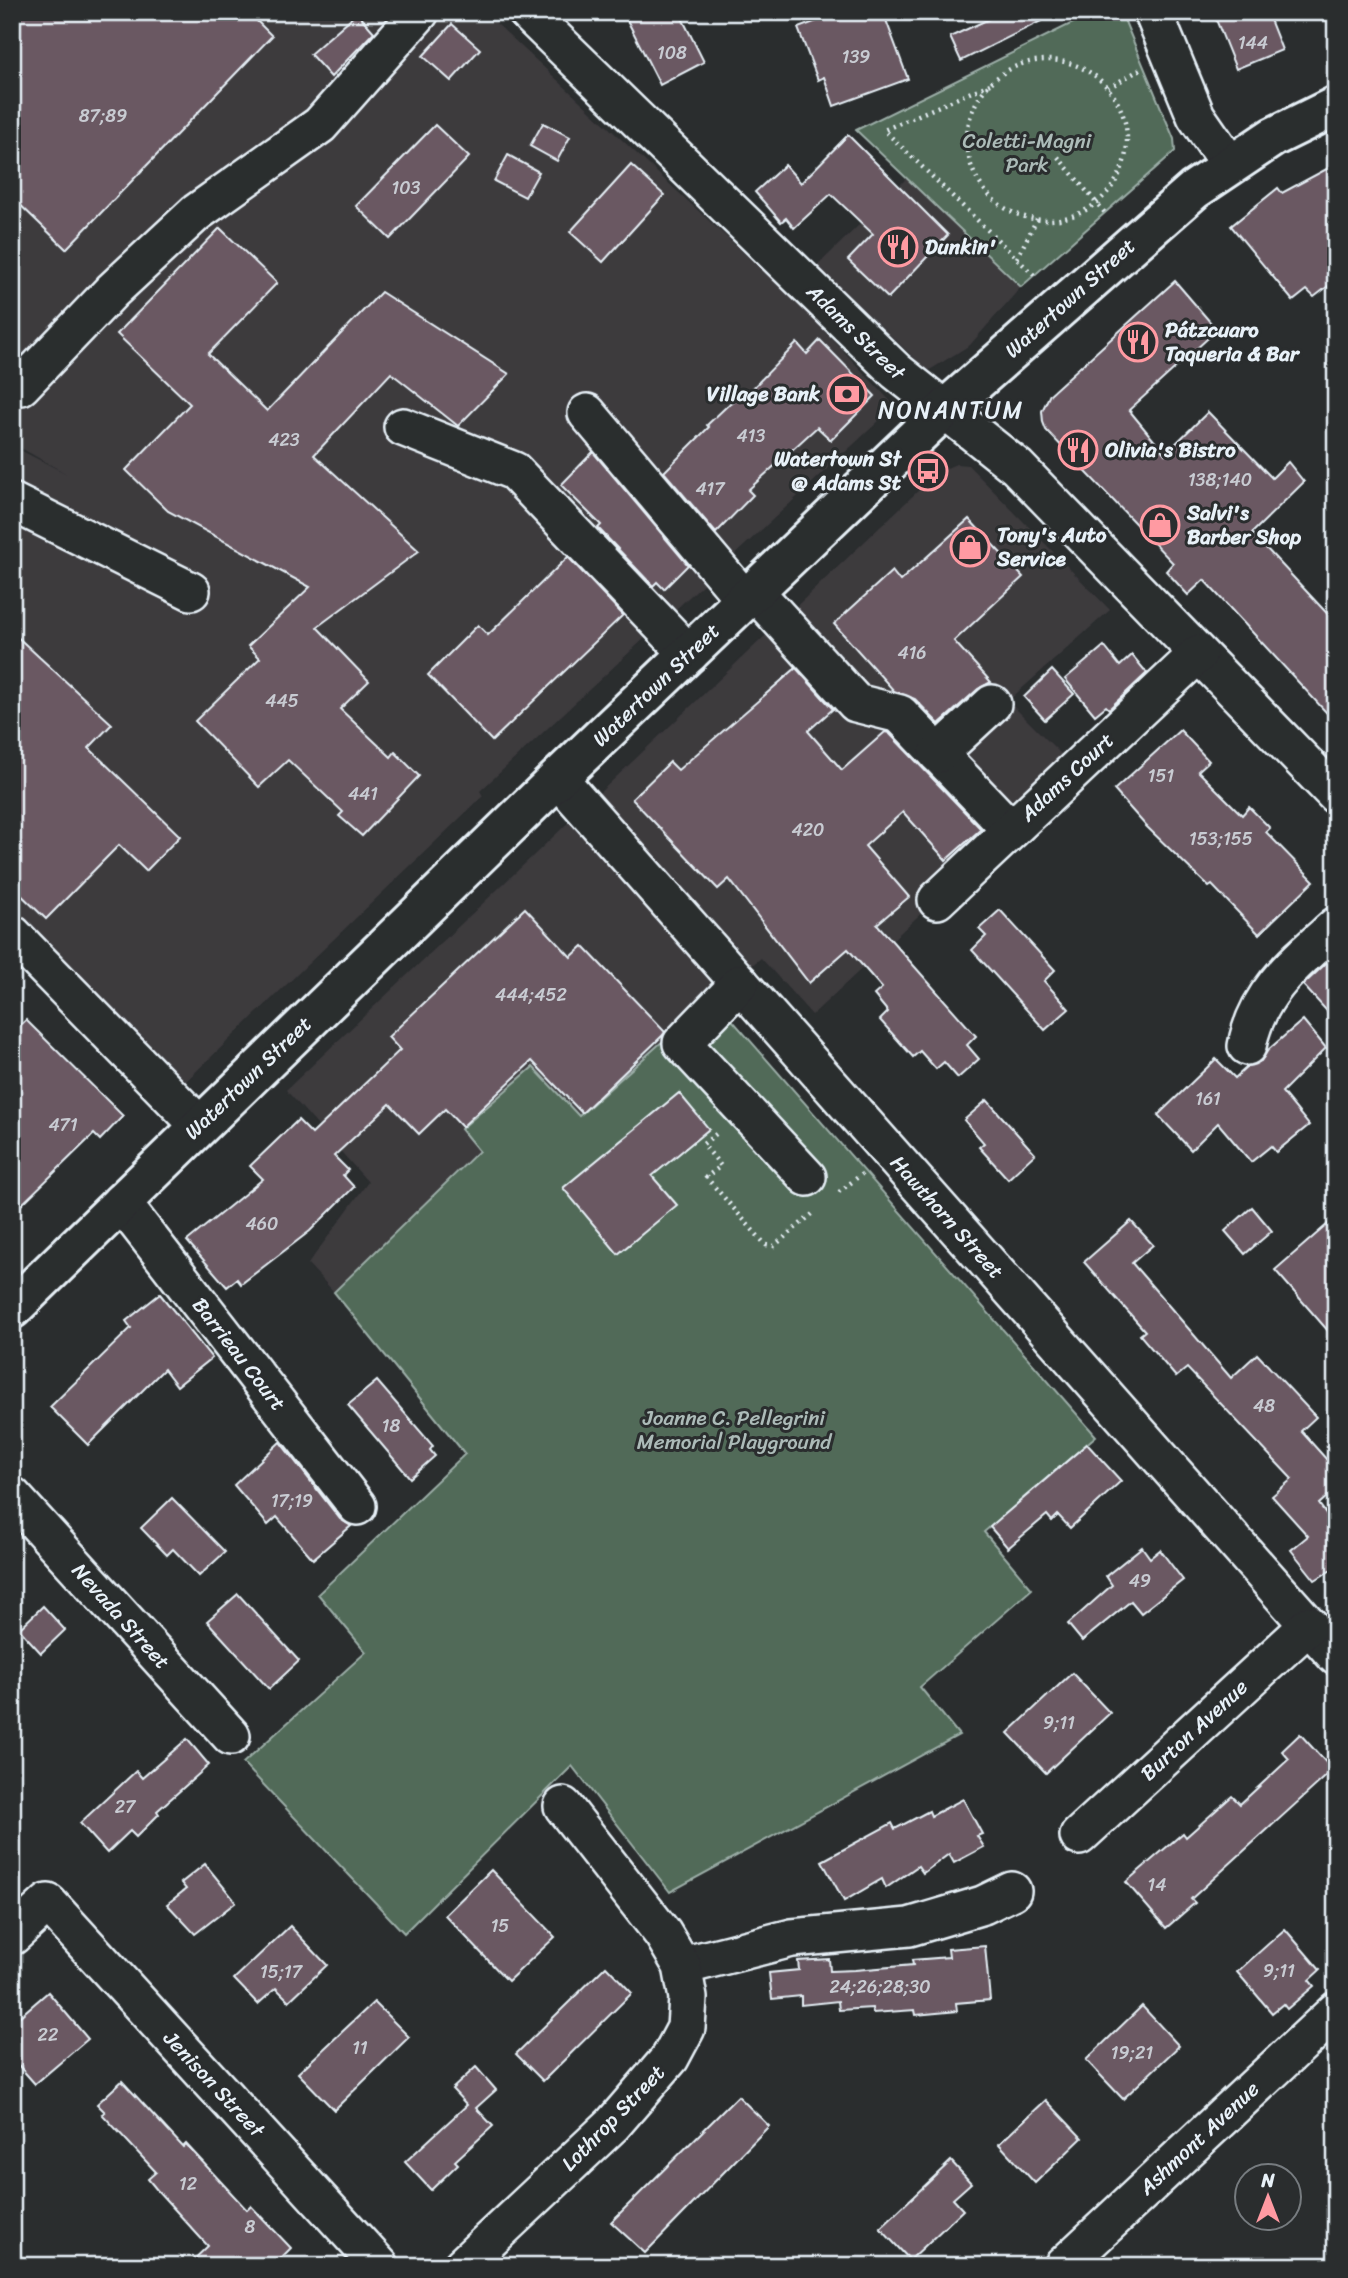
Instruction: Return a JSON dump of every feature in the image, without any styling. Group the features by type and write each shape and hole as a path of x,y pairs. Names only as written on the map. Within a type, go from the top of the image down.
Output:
{"main road":[{"name":"Watertown Street","path":"12,1309 558,778 944,410 1160,218 1230,164 1273,137 1336,106"}],"street":[{"path":"20,386 112,291 197,213 320,125 420,12"},
{"name":"Adams Street","path":"527,12 896,371 944,410 982,436 1017,467 1198,654 1330,778"},
{"path":"1153,12 1196,116 1230,164"},
{"path":"587,413 750,595 856,703 900,714 1011,830"},
{"path":"403,427 514,471 688,653"},
{"path":"19,516 191,591"},
{"name":"Adams Court","path":"937,900 1198,654"},
{"path":"938,754 992,704"},
{"name":"Hawthorn Street","path":"558,778 1336,1656"},
{"path":"1247,1046 1252,1021 1279,978 1336,926"},
{"path":"12,934 199,1125"},
{"path":"740,983 682,1043 807,1177"},
{"name":"Barrieau Court","path":"121,1202 357,1506"},
{"name":"Nevada Street","path":"12,1496 231,1736"},
{"name":"Burton Avenue","path":"1079,1836 1309,1625"},
{"name":"Lothrop Street","path":"462,2266 613,2124 670,2058 686,2028 688,1998 681,1966 663,1934 563,1806"},
{"path":"681,1966 792,1938 909,1927 983,1905 1012,1891"},
{"name":"Jenison Street","path":"12,1936 48,1903 380,2266"},
{"name":"Ashmont Avenue","path":"1063,2266 1336,2011"}],"path":[{"path":"990,83 975,105 968,131 969,157 979,182 996,202 1020,216 1037,219 1073,216 1096,204 1114,185 1125,161 1125,123 1122,110 1108,88 1088,71 1063,62 1038,61 1012,68 990,83 884,130 1034,275"},
{"path":"1108,88 1150,64"},
{"path":"1058,157 1105,213"},
{"path":"1017,258 1037,219"}],"shaded area":[{"path":"12,12 484,12 802,307 895,406 480,791 483,796 183,1084 37,931 12,912 12,446 67,474 12,443"},
{"path":"907,178 1021,287 970,345 928,371 817,266"},
{"path":"956,464 968,465 1110,610 1008,701 1076,769 812,1015 761,958 712,997 578,1116 533,1068 461,1130 480,1150 334,1292 308,1264 368,1182 286,1090 938,472"}],"green space":[{"name":"Coletti-Magni Park","path":"1095,12 1121,12 1174,139 1175,151 1021,287 856,130"},
{"name":"Joanne C. Pellegrini Memorial Playground","path":"712,997 1096,1436 984,1532 1032,1589 920,1687 959,1735 670,1892 572,1766 404,1933 243,1763 366,1652 318,1594 465,1454 334,1292 479,1151 461,1129 533,1067 579,1116"}],"building":[{"path":"12,12 248,12 272,36 66,249 12,197"},
{"path":"623,12 679,12 704,62 660,85"},
{"path":"841,12 883,12 908,79 834,106 824,77 818,80 798,28"},
{"path":"1004,12 1059,12 961,61 950,37"},
{"path":"1213,12 1267,12 1282,50 1236,69"},
{"path":"357,13 374,32 331,77 310,54"},
{"path":"452,24 480,49 451,81 423,56"},
{"path":"543,123 570,137 557,161 530,146"},
{"path":"435,125 469,157 390,239 356,206"},
{"path":"848,135 948,235 888,298 848,260 873,234 831,194 794,228 786,218 781,222 755,192 785,165 801,183"},
{"path":"508,155 539,172 525,197 494,181"},
{"path":"1336,164 1336,280 1314,297 1307,290 1293,301 1231,226 1278,188 1282,193"},
{"path":"631,165 664,195 603,262 570,232"},
{"path":"220,228 277,283 208,354 267,411 381,292 509,374 458,426 391,373 314,455 419,551 317,627 369,681 340,709 391,757 395,752 419,776 362,836 339,816 343,812 288,760 259,787 195,721 260,658 248,646 310,587 168,511 126,470 190,404 117,334"},
{"path":"1175,281 1217,330 1129,410 1165,454 1208,412 1272,478 1288,462 1304,482 1252,533 1336,623 1336,723 1204,580 1188,595 1166,571 1173,563 1046,430 1043,422 1042,411 1050,394"},
{"path":"820,340 875,396 831,440 817,427 748,490 753,495 716,533 664,472 709,427 707,425 743,391 746,395 797,343 807,354"},
{"path":"593,452 688,565 664,589 657,582 653,586 598,528 601,525 561,485"},
{"path":"969,519 1023,577 954,641 991,682 978,689 939,724 915,699 894,691 834,624 892,571 900,581"},
{"path":"568,557 623,615 492,741 428,675 478,625 488,635"},
{"path":"12,632 112,724 89,748 180,836 146,871 119,845 46,919 12,886"},
{"path":"1104,646 1120,666 1132,655 1147,673 1109,709 1106,706 1095,715 1065,679"},
{"path":"796,668 833,709 808,731 842,770 885,732 889,733 981,829 946,860 903,812 865,846 909,897 877,924 976,1036 967,1045 979,1059 958,1078 944,1062 936,1069 920,1051 913,1057 880,1020 888,1012 874,995 882,988 848,949 809,983 729,879 718,889 632,799 670,762 678,770"},
{"path":"1052,670 1074,694 1045,720 1024,697"},
{"path":"1180,730 1209,761 1198,771 1242,815 1249,807 1270,828 1266,832 1314,881 1259,934 1212,885 1209,887 1146,826 1114,790"},
{"path":"525,908 571,957 583,946 665,1032 662,1036 582,1113 532,1061 462,1127 445,1109 419,1134 390,1104 334,1156 348,1170 343,1175 354,1187 310,1231 241,1284 237,1279 227,1287 187,1241 263,1179 250,1166 298,1120 312,1134 400,1050 388,1037"},
{"path":"1000,910 1055,970 1044,981 1069,1009 1045,1030 972,950 986,936 979,929"},
{"path":"1336,954 1336,1021 1303,985"},
{"path":"26,1020 123,1116 100,1140 94,1134 12,1214 12,1033"},
{"path":"1303,1020 1326,1048 1282,1092 1309,1125 1276,1152 1271,1146 1251,1162 1218,1123 1191,1150 1158,1115 1216,1059 1235,1078 1248,1066 1261,1061 1268,1050"},
{"path":"679,1093 709,1129 652,1176 677,1205 618,1254 563,1188"},
{"path":"987,1100 1035,1154 1008,1179 979,1147 984,1143 964,1120"},
{"path":"1252,1207 1272,1231 1245,1254 1225,1231"},
{"path":"1336,1217 1336,1340 1275,1270"},
{"path":"1131,1221 1153,1245 1132,1263 1231,1378 1257,1354 1316,1417 1301,1431 1336,1470 1336,1489 1319,1504 1330,1519 1336,1514 1336,1567 1315,1580 1291,1550 1308,1536 1272,1496 1292,1479 1187,1368 1176,1377 1140,1335 1145,1331 1084,1262"},
{"path":"160,1294 212,1358 177,1386 164,1369 88,1445 50,1407 131,1328 126,1321"},
{"path":"377,1381 433,1446 430,1450 435,1456 410,1478 348,1405"},
{"path":"280,1442 340,1519 351,1526 313,1559 277,1517 268,1525 234,1485"},
{"path":"1087,1444 1121,1481 1070,1528 1058,1515 1052,1521 1047,1515 1008,1548 990,1527"},
{"path":"172,1498 225,1552 199,1576 173,1549 167,1555 141,1528"},
{"path":"1142,1547 1150,1558 1160,1550 1183,1580 1141,1613 1131,1601 1082,1641 1068,1624 1112,1585 1106,1576"},
{"path":"238,1594 299,1661 269,1689 207,1621"},
{"path":"43,1606 65,1630 41,1653 19,1629"},
{"path":"1072,1673 1110,1713 1046,1773 1008,1733"},
{"path":"1300,1734 1333,1770 1191,1899 1195,1903 1166,1928 1126,1882 1183,1833 1186,1837 1232,1796 1240,1804 1289,1759 1282,1751"},
{"path":"187,1739 209,1765 157,1811 159,1814 136,1837 130,1831 107,1853 80,1823 136,1771 142,1778"},
{"path":"963,1799 982,1834 977,1836 984,1847 954,1863 949,1854 923,1873 918,1866 886,1888 882,1879 844,1901 822,1861 892,1823 895,1829 929,1811 931,1816"},
{"path":"205,1864 236,1902 195,1934 167,1904 186,1889 181,1883"},
{"path":"491,1870 555,1937 508,1981 445,1915"},
{"path":"290,1926 327,1965 289,2001 276,1988 258,2004 234,1979"},
{"path":"1285,1929 1320,1970 1309,1980 1314,1986 1287,2009 1283,2004 1272,2013 1237,1972"},
{"path":"985,1946 990,2000 956,2003 957,2011 916,2015 915,2010 873,2013 872,2008 839,2010 838,2001 801,2005 801,1996 772,1999 769,1973 799,1970 798,1961 829,1959 830,1971 855,1970 913,1965 912,1960 949,1957 948,1949"},
{"path":"606,1966 632,1993 543,2081 516,2054"},
{"path":"48,1992 88,2039 35,2084 12,2058 12,2023"},
{"path":"374,2002 409,2037 334,2110 298,2073"},
{"path":"1142,2006 1179,2046 1123,2099 1086,2060"},
{"path":"476,2067 496,2090 476,2108 493,2126 455,2161 458,2164 431,2190 405,2162 467,2105 452,2089"},
{"path":"122,2081 183,2147 186,2144 247,2210 251,2206 291,2248 273,2266 187,2266 208,2246 148,2179 156,2172 102,2114 105,2112 97,2104"},
{"path":"738,2096 769,2126 645,2253 611,2222"},
{"path":"1046,2100 1082,2138 1035,2183 999,2144"},
{"path":"951,2161 971,2183 953,2199 963,2210 910,2260 880,2228"}],"place":[{"name":"Dunkin'","path":"898,247"},
{"name":"Pátzcuaro Taqueria & Bar","path":"1138,342"},
{"name":"Village Bank","path":"847,394"},
{"name":"Olivia's Bistro","path":"1078,450"},
{"name":"Watertown St @ Adams St","path":"928,471"},
{"name":"Salvi's Barber Shop","path":"1160,525"},
{"name":"Tony's Auto Service","path":"970,547"}],"district":[{"name":"NONANTUM","path":"951,410"}]}
